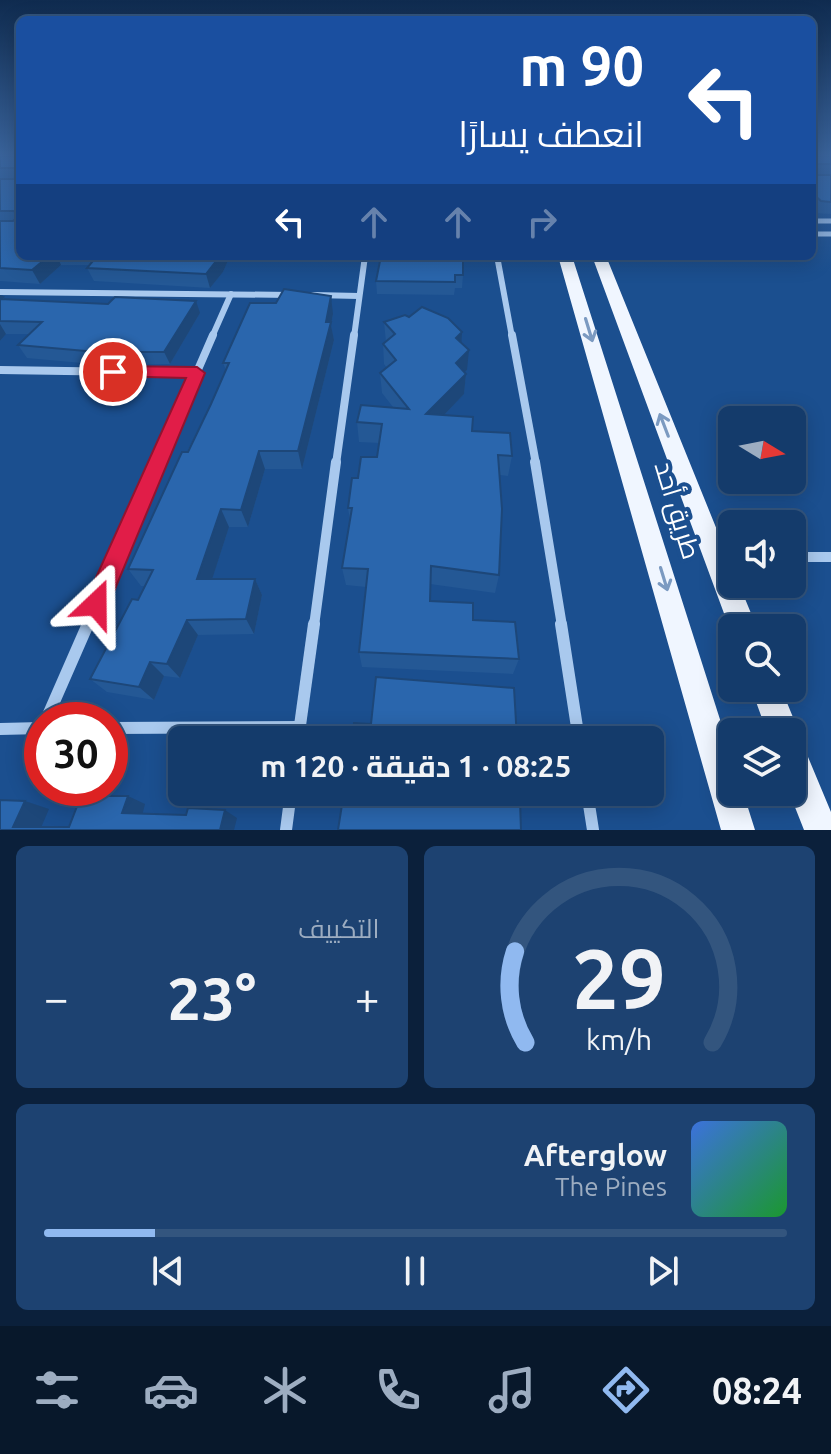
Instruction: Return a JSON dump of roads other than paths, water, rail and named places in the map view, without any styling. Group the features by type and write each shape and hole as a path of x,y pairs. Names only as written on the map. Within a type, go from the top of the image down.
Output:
{"main road":[{"name":"طريق أحد","path":"566,260 738,830"},
{"name":"طريق أحد","path":"601,260 738,614"},
{"path":"806,792 821,830"}],"street":[{"path":"300,726 364,260"},
{"path":"498,260 542,498 577,726"},
{"path":"0,292 295,295"},
{"path":"54,702 231,294"},
{"path":"311,295 359,296"},
{"path":"0,370 197,373"},
{"path":"806,557 831,557"},
{"path":"0,729 24,728"},
{"path":"128,729 168,730"},
{"path":"286,830 289,806"},
{"path":"589,806 593,830"}]}
